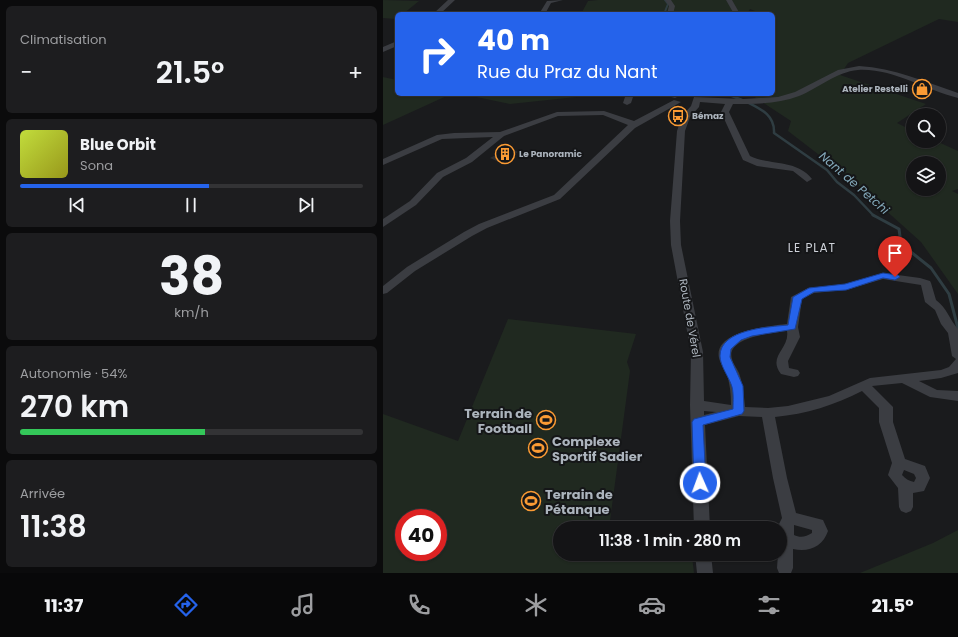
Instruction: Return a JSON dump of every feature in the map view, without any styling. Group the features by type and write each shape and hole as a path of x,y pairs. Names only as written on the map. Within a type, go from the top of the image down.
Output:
{"street":[{"path":"543,12 549,2 560,0"},
{"path":"668,0 672,6 670,12"},
{"path":"729,0 736,12"},
{"path":"438,12 451,1"},
{"path":"383,50 395,44"},
{"path":"672,96 688,100 730,101 789,97 845,70 859,68 884,72 958,96"},
{"path":"627,103 629,96"},
{"path":"383,291 411,269 468,234 483,226 557,197 635,124 688,100"},
{"name":"Route de Vérel","path":"688,100 681,131 675,221 676,245 697,352 697,405 702,521"},
{"path":"730,101 725,112 746,158 757,163 796,170 807,180"},
{"path":"383,162 447,136 501,134 552,115 562,113 604,113 622,121 635,124"},
{"path":"383,224 413,203 440,175 469,160 501,134"},
{"path":"794,373 785,371 782,367 782,361 793,342 792,327 797,297 812,290 846,287 883,276 926,283 931,302 940,308 947,324 954,332 958,356"},
{"path":"738,411 737,386 725,357 726,348 738,337 751,333 792,327"},
{"path":"697,405 738,411 768,413 809,407 849,394 863,385 879,380 905,379 941,374 954,370 958,363"},
{"path":"905,379 935,394 958,396"},
{"path":"863,385 886,407 886,422 893,440 899,463 895,475 899,482 905,486 919,487 922,483 922,474 914,467 899,463"},
{"path":"698,422 738,411"},
{"path":"768,413 780,478 790,518 787,524"},
{"path":"905,486 906,507"},
{"path":"787,539 791,542 806,544 818,537 820,531 818,525 815,523 790,518"},
{"path":"704,561 705,573"},
{"path":"785,561 785,568"}],"shaded area":[{"path":"383,0 419,1 405,12 395,12 395,19 383,18"},
{"path":"598,0 958,0 958,22 939,19 848,63 840,75 926,104 920,108 906,108 906,117 897,123 906,128 906,148 946,148 946,146 958,151 958,189 952,191 958,194 958,294 921,242 853,181 788,131 791,121 753,96 775,96 775,12 757,12 750,9 748,12 582,12 588,1"},
{"path":"383,77 395,80 395,96 447,96 383,125"},
{"path":"472,96 586,96 510,104"},
{"name":"Complexe Sportif Sadier","path":"508,319 636,334 627,362 630,371 610,521 553,521 553,561 693,561 694,573 383,573 383,414 458,441"},
{"path":"958,530 958,573 860,573 933,543"}],"building":[{"name":"Le Panoramic","path":"509,148 518,152 499,162 490,158"}],"waterway":[{"name":"Nant de Petchi","path":"665,0 668,4 665,12"},
{"name":"Nant de Petchi","path":"732,96 742,100"},
{"name":"Nant de Petchi","path":"747,102 762,110 770,117 774,127 774,133 827,170 837,182 854,195 873,215"},
{"name":"Nant de Petchi","path":"873,215 899,229 901,244 931,268 949,294 958,328"}],"place":[{"name":"Atelier Restelli","path":"922,89"},
{"name":"Bémaz","path":"678,116"},
{"name":"Le Panoramic","path":"505,154"},
{"name":"Terrain de Football","path":"546,420"},
{"name":"Complexe Sportif Sadier","path":"538,448"},
{"name":"Terrain de Pétanque","path":"531,501"}],"district":[{"name":"LE PLAT","path":"812,248"}],"route":[{"path":"700,483 698,422 715,419 738,411 737,386 733,372 725,357 726,348 738,337 751,333 792,327 797,297 812,290 846,287 883,276 895,277"}]}
